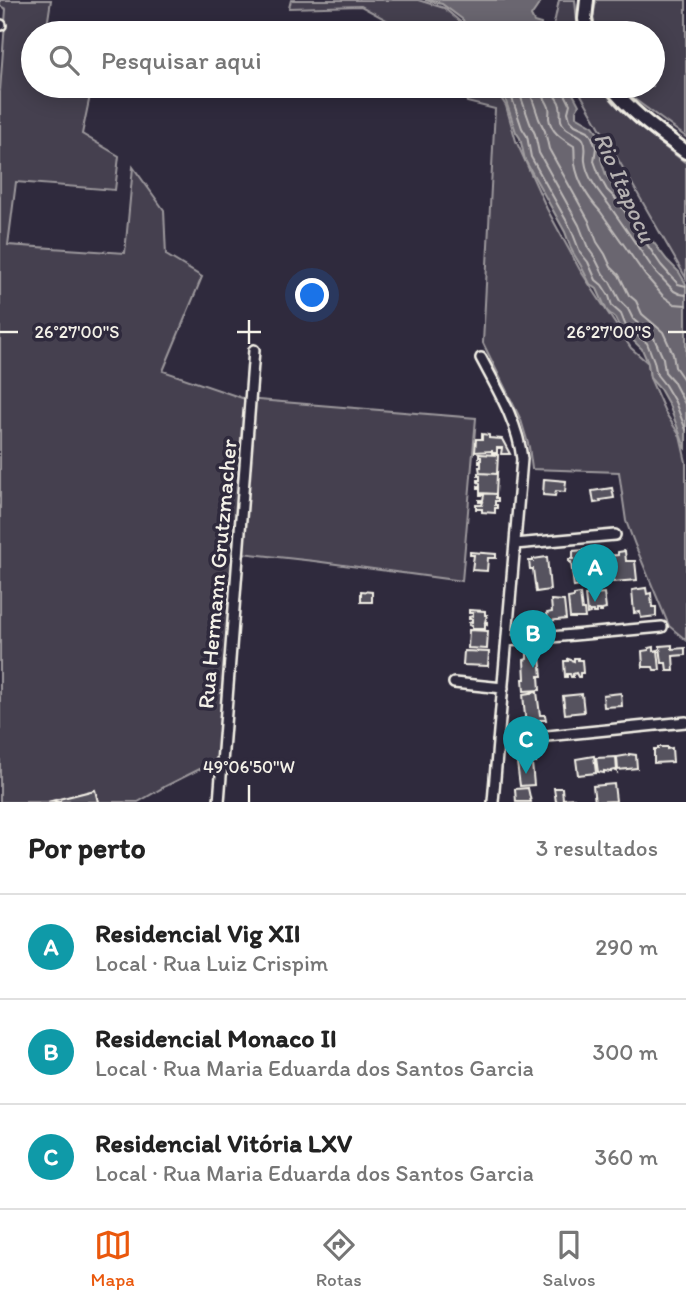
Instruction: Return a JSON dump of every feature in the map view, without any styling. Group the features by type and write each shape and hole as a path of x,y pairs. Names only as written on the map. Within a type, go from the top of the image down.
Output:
{"main road":[{"path":"585,21 587,0"},
{"path":"620,98 638,116 686,152"}],"street":[{"name":"Rua Hermann Grutzmacher","path":"219,802 254,350"},
{"path":"481,358 514,423 520,445 521,475 493,802"},
{"path":"515,544 615,535"},
{"path":"507,641 662,627"},
{"path":"454,683 503,688"},
{"path":"498,741 686,722"}],"shaded area":[{"path":"0,0 51,0 48,21 21,21 21,98 90,98 82,134 119,156 115,190 16,182 8,245 125,253 133,167 164,210 166,255 202,277 163,371 245,399 476,418 462,581 233,552 222,750 214,762 138,802 98,802 95,790 48,802 0,802 0,91 6,9 0,6"},
{"path":"291,0 418,0 444,8 459,21 388,21 361,6 289,8"},
{"path":"559,0 575,0 577,21 555,21"},
{"path":"596,0 686,0 686,137 633,98 665,98 665,21 594,21"},
{"path":"466,98 501,98 516,141 547,209 580,270 631,348 648,363 650,378 665,412 680,436 686,462 686,640 669,626 635,545 626,521 619,472 532,469 521,420 483,343 495,109 467,102"},
{"path":"583,98 609,98 686,163 686,278"}],"water":[{"path":"425,0 542,0 531,16 534,21 463,21 442,4"},
{"path":"505,98 575,98 579,105 576,116 593,126 603,145 601,159 606,175 686,284 686,450 669,405 650,378 642,349 620,328 615,318 607,311 597,289 590,284 525,160"}],"building":[{"path":"482,434 489,435 489,438 502,439 510,454 501,454 502,448 497,448 497,453 475,452 476,439 482,439"},
{"path":"479,454 498,455 497,474 480,473"},
{"path":"478,473 497,474 496,494 480,493"},
{"path":"544,479 566,481 565,492 556,491 555,496 543,495"},
{"path":"612,488 614,498 594,503 592,491"},
{"path":"480,493 496,494 498,501 495,501 495,513 476,509 476,505 482,505 483,502 479,502 484,495"},
{"path":"584,550 586,567 579,567 580,586 574,587 569,559 573,559 573,551"},
{"path":"625,551 626,561 635,561 637,580 613,582 607,556"},
{"path":"470,552 496,554 496,558 488,558 487,571 472,570 474,555 470,555"},
{"path":"547,557 550,590 536,592 533,569 530,569 529,561"},
{"path":"646,588 647,594 651,593 652,607 656,607 656,616 641,618 640,612 634,613 632,590"},
{"path":"361,591 372,592 372,602 361,602"},
{"path":"604,593 606,609 602,612 596,610 596,613 589,611 587,614 585,595"},
{"path":"580,594 585,618 570,618 568,598"},
{"path":"551,600 564,601 566,619 548,621 547,613 552,612"},
{"path":"469,610 485,611 485,629 472,629 469,623 472,619 469,617 473,616 473,613 469,613"},
{"path":"469,630 488,631 487,649 468,648"},
{"path":"672,645 672,649 685,648 685,655 673,656 674,671 667,671 666,663 662,663 660,646"},
{"path":"654,647 654,651 658,650 660,670 643,667 642,651"},
{"path":"464,651 489,652 488,666 463,665"},
{"path":"535,652 536,659 540,658 540,690 524,691 524,660 527,659 527,653"},
{"path":"574,658 582,660 583,673 580,673 580,677 576,673 573,677 567,674 565,677 564,661 574,661"},
{"path":"537,692 540,715 545,715 546,720 540,720 540,725 526,727 523,694"},
{"path":"621,693 622,706 604,707 603,695"},
{"path":"582,694 584,712 565,714 563,696"},
{"path":"672,748 673,762 654,763 654,749"},
{"path":"535,753 536,763 532,763 534,785 520,786 516,755"},
{"path":"636,755 637,768 618,770 617,757"},
{"path":"594,756 596,773 578,775 576,759"},
{"path":"616,757 617,772 598,772 596,758"},
{"path":"614,784 616,801 595,802 593,786"},
{"path":"528,788 531,802 516,802 515,789"},
{"path":"554,788 562,788 563,799 574,798 574,802 556,802"},
{"path":"95,790 98,802 48,802 63,798"}],"place":[{"name":"Residencial Vig XII","path":"595,602"},
{"name":"Residencial Monaco II","path":"533,668"},
{"name":"Residencial Vitória LXV","path":"526,774"}],"water label":[{"name":"Rio Itapocu","path":"625,187"}]}
